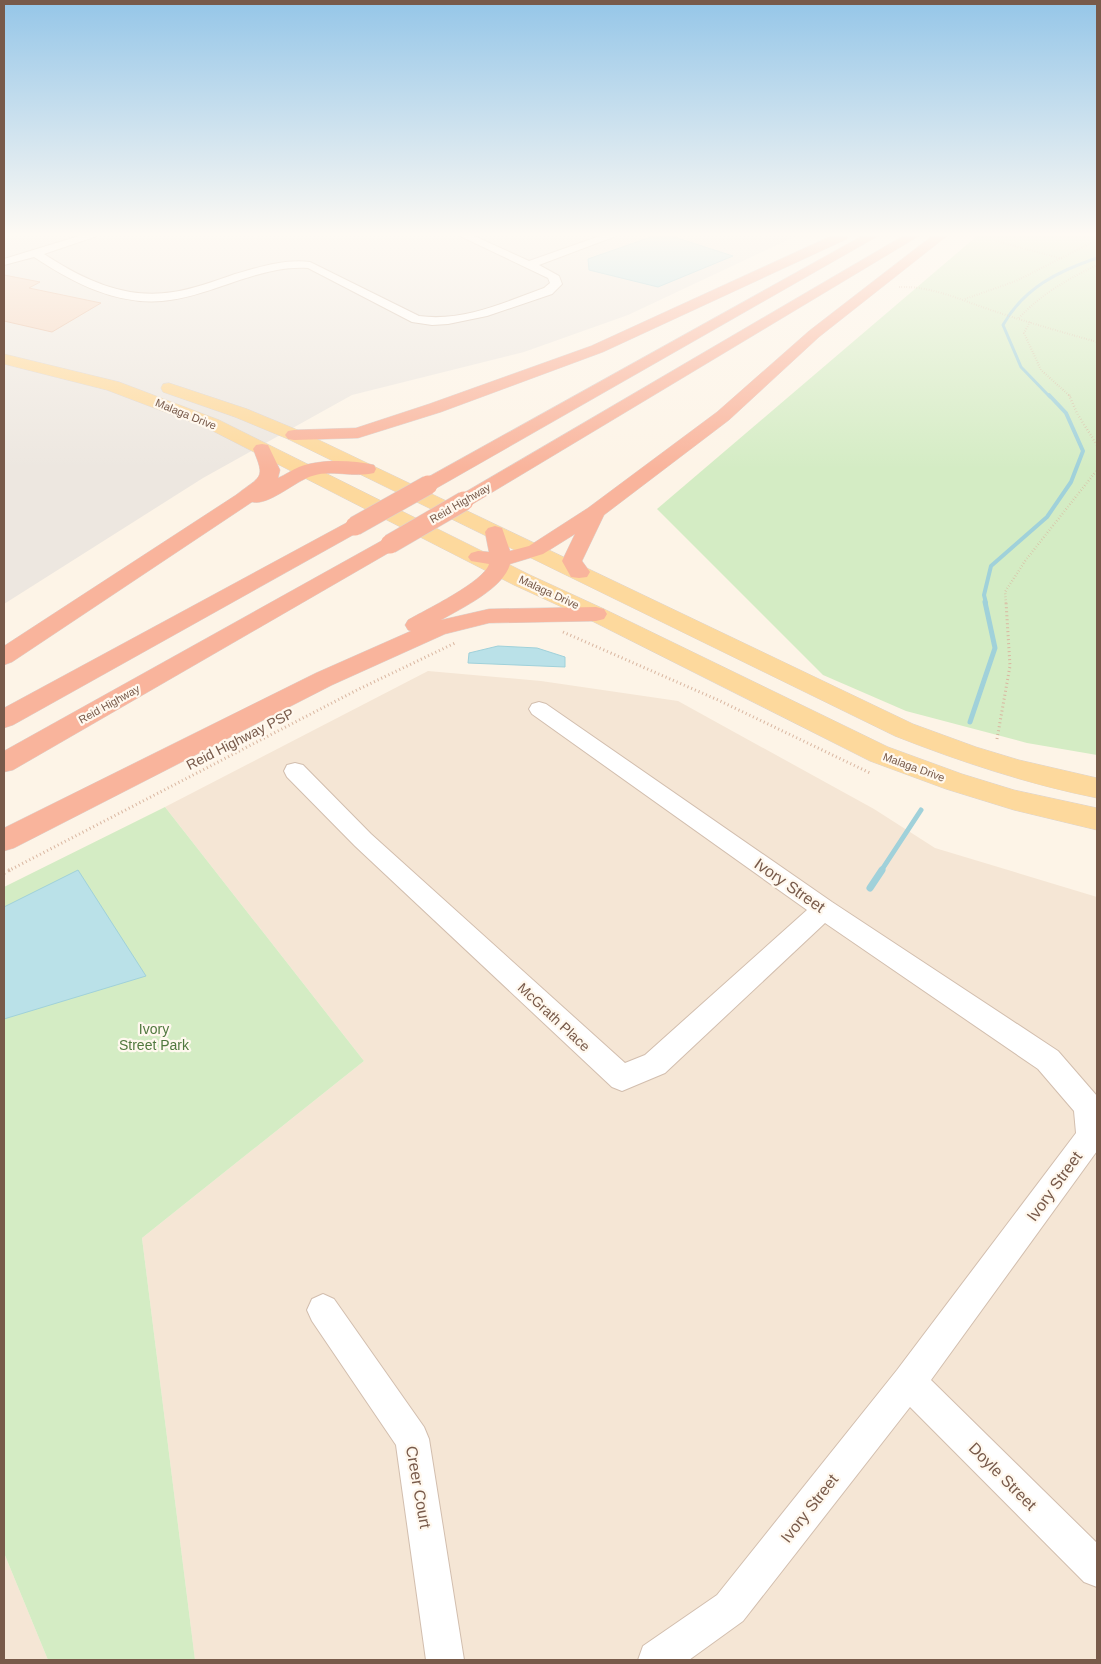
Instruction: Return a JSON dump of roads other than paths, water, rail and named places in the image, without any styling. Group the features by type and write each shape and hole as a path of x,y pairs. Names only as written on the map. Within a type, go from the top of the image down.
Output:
{"highway":[{"path":"294,435 358,433 435,408 597,349 674,314"},
{"path":"4,719 355,526 734,314"},
{"name":"Reid Highway","path":"4,764 390,544 781,314"},
{"path":"499,563 536,550 595,512 723,416 839,314"},
{"path":"334,470 351,447 435,408"},
{"path":"4,657 243,499 270,476 272,470 262,449"},
{"path":"334,470 367,469"},
{"path":"198,530 286,480 306,471"},
{"path":"579,572 572,561 595,512"},
{"path":"324,679 488,581 499,563 500,548 495,532"},
{"path":"4,840 324,679 438,628 488,616 596,614"}],"main road":[{"name":"Malaga Drive","path":"4,346 94,366 147,381 241,413 294,435 334,470 478,557 499,563 596,614 879,754 955,782 1014,800 1097,819"},
{"name":"Malaga Drive","path":"4,359 113,386 213,424 306,471 334,470"},
{"path":"367,469 904,730 967,754 1019,770 1097,788"}],"street":[{"path":"406,314 416,319 438,322 478,314"},
{"name":"Ivory Street","path":"539,709 824,909 1048,1060 1093,1106 1090,1137 909,1382 730,1608 657,1660"},
{"name":"McGrath Place","path":"295,771 363,840 588,1049 622,1078 655,1064 824,909"},
{"name":"Creer Court","path":"324,1310 412,1440 445,1660"},
{"name":"Doyle Street","path":"909,1382 1097,1570"}],"water":[{"path":"498,646 537,648 565,657 565,667 468,663 469,653"},
{"path":"78,870 146,976 4,1019 4,907"}],"waterway":[{"path":"1010,314 1003,325 1021,367 1050,397"},
{"path":"986,603 984,595 991,566 1047,517 1071,482 1083,451 1066,413 1049,395"},
{"path":"970,722 995,648 985,602"},
{"path":"881,871 921,810"},
{"path":"870,888 882,870"}],"park label":[{"name":"Ivory Street Park","path":"154,1038"}]}
